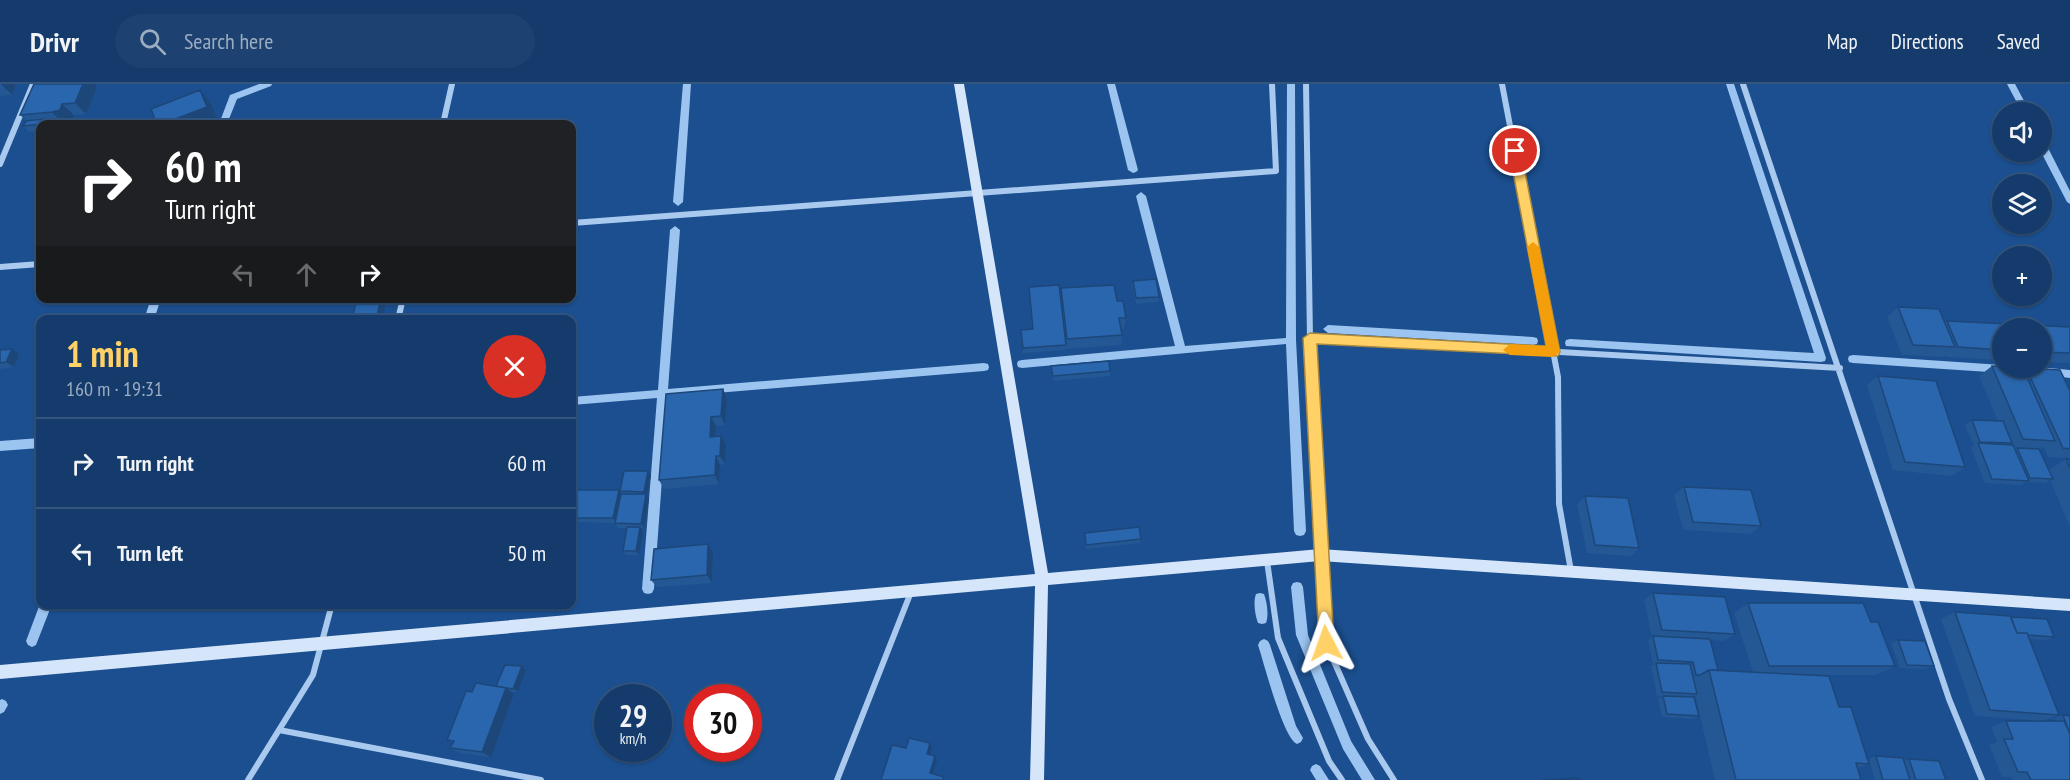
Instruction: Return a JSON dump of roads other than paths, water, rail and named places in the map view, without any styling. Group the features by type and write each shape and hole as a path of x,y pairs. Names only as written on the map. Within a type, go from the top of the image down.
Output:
{"street":[{"path":"0,164 33,84"},
{"path":"444,120 452,84"},
{"path":"959,84 1042,578 1037,780"},
{"path":"576,223 1276,171 1272,84"},
{"path":"1306,84 1310,338 1326,643 1368,739 1394,780"},
{"path":"1502,84 1558,377 1559,504 1571,572"},
{"path":"1743,84 1949,699 1982,780"},
{"path":"0,267 36,264"},
{"path":"1310,338 1840,369"},
{"path":"0,672 324,641 1320,555 2070,605"},
{"path":"1267,561 1278,638 1329,761 1342,780"},
{"path":"837,780 911,592"},
{"path":"248,780 313,675 331,609"},
{"path":"279,730 541,780"},
{"path":"498,780 504,772"}],"waterway":[{"path":"224,120 233,97 268,84"},
{"path":"678,202 687,84"},
{"path":"1111,84 1133,170"},
{"path":"1291,84 1291,340 1300,531"},
{"path":"1570,343 1821,358 1730,84"},
{"path":"2011,84 2021,102"},
{"path":"2051,162 2070,200"},
{"path":"1141,196 1181,350"},
{"path":"663,394 675,230"},
{"path":"151,315 154,303"},
{"path":"1328,329 1533,341"},
{"path":"1022,364 1284,341"},
{"path":"1853,359 1992,368"},
{"path":"663,394 984,367"},
{"path":"2052,372 2070,374"},
{"path":"576,401 663,394"},
{"path":"648,589 663,394"},
{"path":"0,446 36,443"},
{"path":"1297,587 1302,635 1347,745 1369,780"},
{"path":"1260,598 1262,619"},
{"path":"32,641 44,609"},
{"path":"1264,645 1291,729 1297,738"},
{"path":"1316,770 1323,780"}]}
